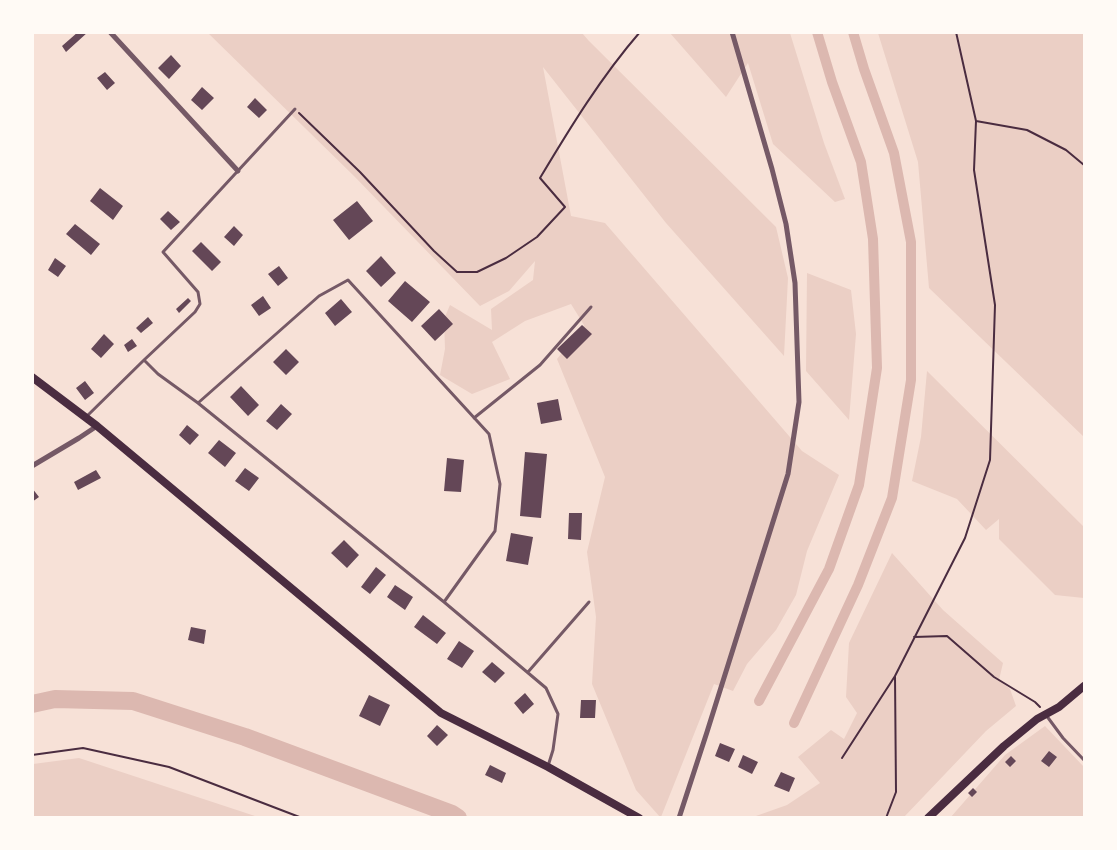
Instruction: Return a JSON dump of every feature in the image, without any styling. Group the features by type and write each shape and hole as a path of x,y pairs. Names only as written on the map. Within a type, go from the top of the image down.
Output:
{"main road":[{"path":"32,377 97,426 442,713 548,767 640,818"},
{"path":"928,818 1004,746 1037,719 1059,707 1084,686"}],"street":[{"path":"110,32 238,171"},
{"path":"678,818 788,474 799,402 796,283 786,224 732,32"},
{"path":"32,466 97,426"}],"lane":[{"path":"86,417 195,312 200,304 198,292 163,252 295,109"},
{"path":"198,403 320,296 348,280 489,434 500,484 495,531 444,602"},
{"path":"474,418 540,365 591,307"},
{"path":"144,360 158,374 198,403 444,602 546,688 558,714 554,750 548,767"},
{"path":"528,672 589,602"},
{"path":"1045,715 1084,760"}],"path":[{"path":"295,109 360,172 456,272 477,272 506,258 537,237 565,207 540,178 568,131 622,53 640,32"},
{"path":"842,758 895,676 965,538 990,460 995,305 974,170 976,121 956,32"},
{"path":"976,121 1027,130 1066,150 1084,165"},
{"path":"914,637 946,636 994,677 1035,702 1045,715"},
{"path":"886,818 896,792 895,676"},
{"path":"32,755 83,748 169,767 302,818"}],"shaded area":[{"path":"208,33 582,33 776,227 788,278 784,356 666,223 543,67 571,216 605,223 802,451 839,475 807,551 796,595 776,630 747,664 733,691 714,684 661,817 636,790 592,684 596,617 587,552 605,477 557,359 584,325 571,304 525,321 492,342 510,379 472,394 440,375 445,349 444,319 450,305 492,330 491,309 533,280 535,261 509,291 480,306 354,176"},
{"path":"670,33 790,33 824,143 845,199 835,202 773,144 748,63 726,97"},
{"path":"878,33 1084,33 1084,437 929,288 918,162"},
{"path":"807,273 851,290 856,334 849,420 806,371"},
{"path":"927,371 1084,527 1084,598 1055,595 999,539 999,519 986,530 957,499 912,481 921,437"},
{"path":"892,553 943,610 1003,663 999,680 1010,689 1016,706 986,731 904,817 755,818 787,805 820,783 798,757 831,730 844,739 857,713 846,697 849,643"},
{"path":"1045,726 1084,767 1084,817 950,818 1005,755"},
{"path":"79,758 258,817 33,817 33,764"}],"building":[{"path":"78,32 88,32 66,52 62,46"},
{"path":"171,55 181,66 169,79 158,68"},
{"path":"105,72 115,83 107,90 97,78"},
{"path":"202,87 214,98 202,110 191,100"},
{"path":"255,98 267,110 259,118 247,107"},
{"path":"100,188 123,206 113,220 90,201"},
{"path":"357,201 373,221 349,240 333,220"},
{"path":"168,211 180,222 171,230 160,219"},
{"path":"75,224 100,244 91,255 66,234"},
{"path":"234,226 243,235 234,246 224,237"},
{"path":"201,242 221,262 212,271 192,251"},
{"path":"381,256 396,273 381,287 366,271"},
{"path":"55,258 66,266 58,277 48,270"},
{"path":"279,266 288,278 278,286 268,274"},
{"path":"405,281 430,302 412,322 388,301"},
{"path":"263,296 271,308 259,316 251,305"},
{"path":"188,298 191,301 179,313 176,309"},
{"path":"341,299 352,312 335,326 325,313"},
{"path":"439,309 453,324 435,341 421,326"},
{"path":"148,317 153,323 141,333 136,328"},
{"path":"582,325 592,334 567,359 557,349"},
{"path":"104,334 114,344 101,358 91,349"},
{"path":"132,339 137,346 128,352 124,345"},
{"path":"286,349 299,362 286,375 273,362"},
{"path":"85,381 94,393 85,400 76,388"},
{"path":"241,386 259,405 248,416 230,397"},
{"path":"558,399 562,420 541,424 537,403"},
{"path":"281,404 292,414 277,430 266,421"},
{"path":"187,425 199,435 190,445 179,435"},
{"path":"219,440 236,453 225,467 208,453"},
{"path":"525,452 547,454 541,518 520,516"},
{"path":"447,458 464,460 461,492 444,491"},
{"path":"245,468 259,478 249,491 235,481"},
{"path":"96,470 101,478 78,490 74,482"},
{"path":"32,488 39,497 32,502"},
{"path":"569,513 582,513 581,540 568,539"},
{"path":"511,533 533,537 528,565 506,561"},
{"path":"344,540 359,555 347,568 331,553"},
{"path":"376,567 386,575 370,594 361,587"},
{"path":"395,585 413,597 405,610 387,597"},
{"path":"423,615 446,633 437,644 414,627"},
{"path":"191,627 206,630 204,644 188,640"},
{"path":"459,641 474,651 462,668 447,659"},
{"path":"492,662 505,673 495,683 482,672"},
{"path":"525,693 534,704 523,714 514,703"},
{"path":"369,695 390,705 380,726 359,716"},
{"path":"581,700 596,700 595,718 580,718"},
{"path":"437,725 448,735 437,746 427,736"},
{"path":"720,743 735,749 729,762 715,756"},
{"path":"1049,751 1057,757 1049,767 1041,761"},
{"path":"743,755 758,762 752,774 738,767"},
{"path":"1011,756 1016,761 1010,767 1005,762"},
{"path":"490,765 506,773 502,783 485,775"},
{"path":"781,772 795,778 789,792 774,786"},
{"path":"973,788 977,792 972,797 968,793"}],"waterway":[{"path":"759,701 829,569 859,485 877,368 873,239 861,162 832,82 817,32"},
{"path":"794,723 858,585 892,498 911,380 911,242 894,153 853,32"},
{"path":"32,704 55,699 133,701 245,737 452,814 458,818"}]}
